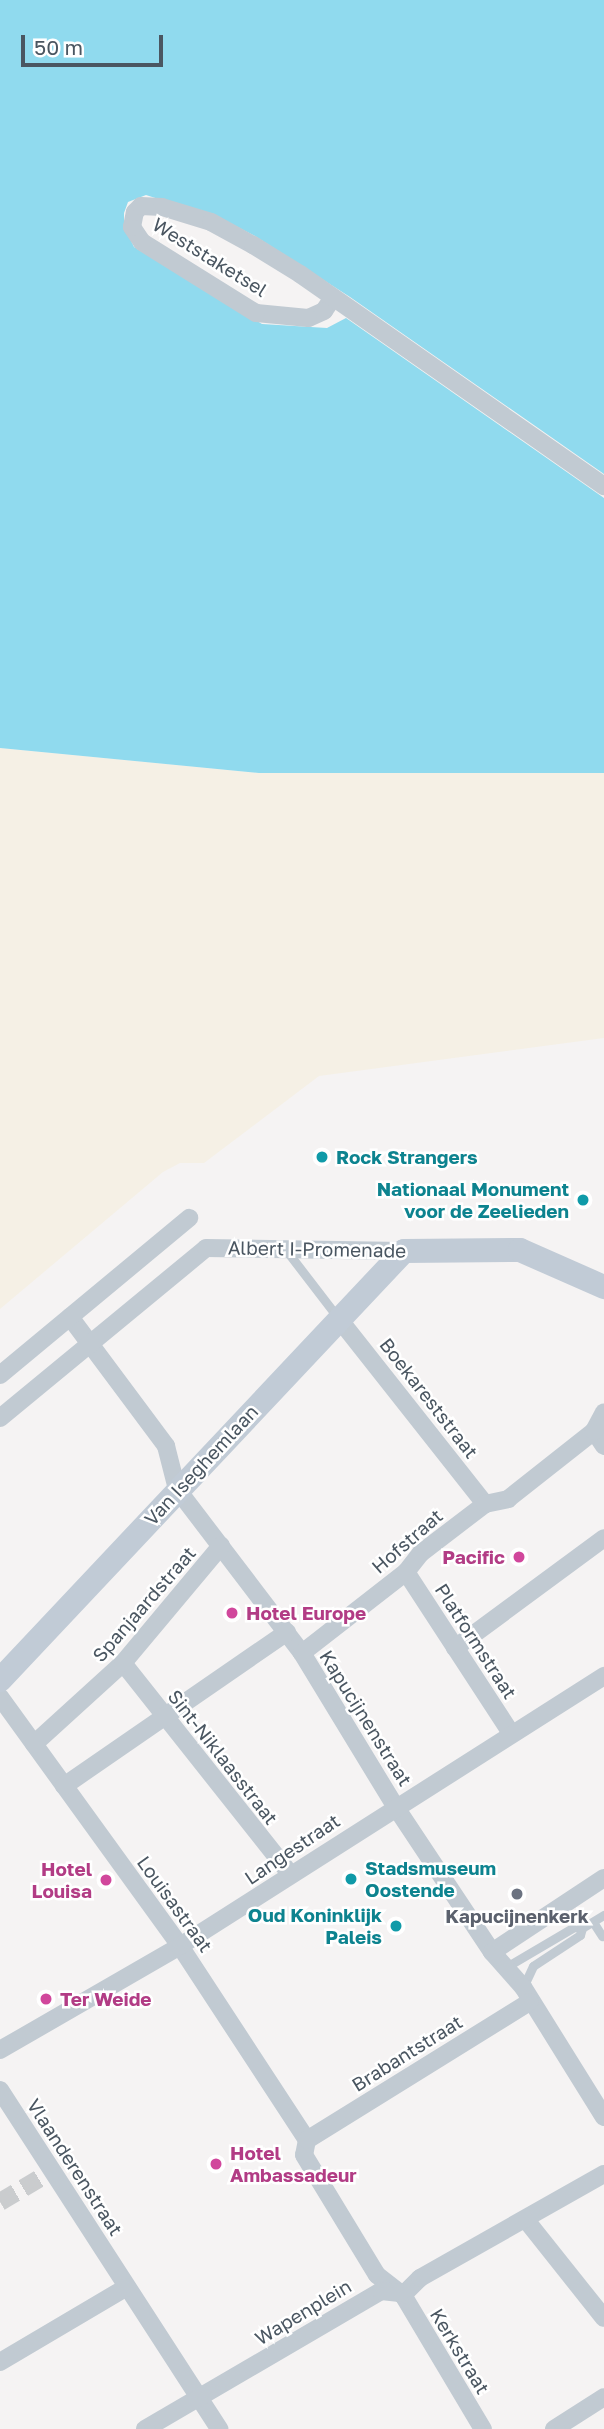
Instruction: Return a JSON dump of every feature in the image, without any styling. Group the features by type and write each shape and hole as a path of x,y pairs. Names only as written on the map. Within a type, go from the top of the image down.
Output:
{"street":[{"name":"Weststaketsel","path":"332,299 324,311 308,318 256,313 142,242 132,227 135,212 151,205 211,222 332,299 604,486"},
{"path":"0,1375 189,1218"},
{"name":"Albert I-Promenade","path":"0,1418 206,1248 520,1250 604,1287"},
{"name":"Van Iseghemlaan","path":"0,1680 404,1251"},
{"name":"Kapucijnenstraat","path":"71,1317 166,1446 177,1489 302,1653 395,1805 492,1952 509,1966 604,2117"},
{"name":"Boekareststraat","path":"339,1319 485,1504"},
{"name":"Hofstraat","path":"302,1653 406,1572 421,1553 485,1504 508,1499 594,1431 604,1412"},
{"path":"594,1431 604,1446"},
{"path":"455,1648 604,1538"},
{"name":"Spanjaardstraat","path":"34,1744 124,1664 221,1546"},
{"name":"Platformstraat","path":"406,1572 511,1733"},
{"path":"64,1786 287,1632"},
{"name":"Sint-Niklaasstraat","path":"124,1664 291,1875"},
{"name":"Langestraat","path":"0,2050 180,1946 395,1805 604,1676"},
{"name":"Louisastraat","path":"0,1697 180,1946 307,2140"},
{"path":"492,1952 604,1878"},
{"name":"Brabantstraat","path":"307,2140 527,1994"},
{"name":"Vlaanderenstraat","path":"0,2090 127,2287"},
{"name":"Wapenplein","path":"307,2140 304,2155 377,2275 403,2295"},
{"path":"403,2295 420,2278 604,2174"},
{"path":"526,2220 604,2318"},
{"path":"0,2362 127,2287 219,2429"},
{"name":"Wapenplein","path":"145,2429 381,2291 389,2289 403,2295"},
{"name":"Kerkstraat","path":"403,2295 483,2429"},
{"path":"554,2429 604,2397"}],"lane":[{"path":"285,1248 339,1319"},
{"path":"509,1966 573,1927 582,1928 604,1915"},
{"path":"593,1922 602,1936"},
{"path":"527,1994 533,1966 580,1935 582,1928"}],"sand":[{"path":"0,748 259,773 604,773 604,1038 319,1076 204,1163 180,1163 163,1172 0,1309"}],"water":[{"path":"0,0 604,0 604,773 259,773 0,748"}],"pier":[{"path":"146,195 224,220 255,236 350,297 604,474 604,498 346,318 327,328 262,324 134,247 124,226 124,213 128,202"}],"tunnel":[{"path":"0,2202 52,2171"}],"place":[{"name":"Rock Strangers","path":"322,1157"},
{"name":"Nationaal Monument voor de Zeelieden","path":"583,1200"},
{"name":"Pacific","path":"519,1557"},
{"name":"Hotel Europe","path":"232,1613"},
{"name":"Stadsmuseum Oostende","path":"351,1879"},
{"name":"Hotel Louisa","path":"106,1880"},
{"name":"Kapucijnenkerk","path":"517,1894"},
{"name":"Oud Koninklijk Paleis","path":"396,1926"},
{"name":"Ter Weide","path":"46,1999"},
{"name":"Hotel Ambassadeur","path":"216,2164"}]}
